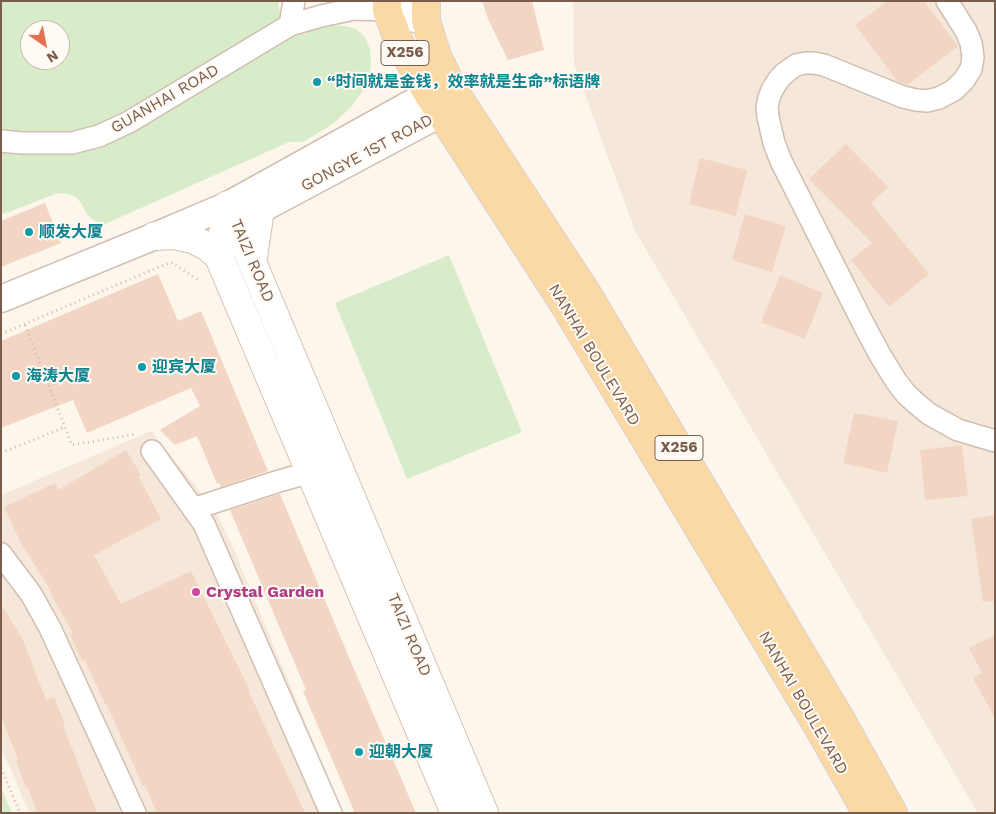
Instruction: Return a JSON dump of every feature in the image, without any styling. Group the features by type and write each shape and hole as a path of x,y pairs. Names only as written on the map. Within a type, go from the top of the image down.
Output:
{"main road":[{"path":"389,3 426,11"},
{"name":"NANHAI BOULEVARD","path":"389,3 399,42 434,104 564,304 820,730 867,813"},
{"name":"NANHAI BOULEVARD","path":"426,11 437,56 454,91 586,292 842,720 893,813"},
{"name":"TAIZI ROAD","path":"228,205 219,257 455,813"},
{"name":"TAIZI ROAD","path":"228,205 484,813"},
{"path":"252,263 260,210"},
{"path":"155,236 174,235 193,239 208,247 219,257"}],"street":[{"path":"290,25 294,1"},
{"path":"947,1 966,31 971,43 973,57 971,69 954,90 939,98 927,101 916,100 903,97 814,62 796,65 786,72 772,90 768,98 767,107 774,143 782,162 865,327 892,374 906,394 929,414 958,430 995,441"},
{"name":"GUANHAI ROAD","path":"1,141 72,143 100,136 129,122 290,25 321,16 389,3"},
{"name":"GONGYE 1ST ROAD","path":"260,210 454,91"},
{"name":"GONGYE 1ST ROAD","path":"1,299 228,205 434,104"},
{"path":"228,205 260,210"},
{"path":"152,451 204,524 331,813"},
{"path":"193,509 311,472"},
{"path":"1,554 31,594 50,628 134,813"}],"path":[{"path":"25,324 72,445 138,434 152,451"},
{"path":"1,453 65,427"},
{"path":"1,768 20,813"}],"shaded area":[{"path":"573,1 995,1 995,813 978,813 635,231 574,64"},
{"path":"151,431 215,510 231,543 343,813 29,813 1,750 1,495"}],"green space":[{"path":"1,1 278,1 281,20 290,32 304,34 328,25 345,26 356,29 365,37 370,49 371,63 370,74 365,88 352,106 333,124 303,142 289,142 105,224 94,221 76,197 58,193 1,215"},
{"path":"449,255 522,432 407,479 335,303"},
{"path":"1,788 12,813 1,813"}],"building":[{"path":"482,1 532,1 544,50 508,60 488,19"},
{"path":"887,1 924,1 958,46 907,85 897,81 855,25"},
{"path":"846,144 888,187 871,203 929,274 889,307 851,260 872,243 809,179"},
{"path":"700,158 747,170 736,216 689,204"},
{"name":"顺发大厦","path":"45,203 61,243 1,267 1,221"},
{"path":"745,214 786,226 772,272 732,260"},
{"name":"迎宾大厦","path":"158,274 178,321 201,311 268,471 221,487 219,483 217,484 197,436 175,445 160,430 200,406 191,388 87,433 73,400 1,428 1,341"},
{"path":"780,275 823,293 805,339 761,322"},
{"path":"854,413 898,421 887,473 843,463"},
{"path":"962,445 968,496 925,500 920,450"},
{"path":"126,450 141,475 138,476 161,519 94,555 121,604 191,571 250,691 305,813 157,813 85,660 82,661 70,634 73,633 51,591 21,543 4,507 55,483 58,490"},
{"path":"280,494 416,813 355,813 303,691 306,690 230,510"},
{"path":"995,515 995,601 983,602 971,519"},
{"path":"1,604 23,640 46,700 54,697 97,813 37,813 28,788 26,788 16,760 18,759 1,716"},
{"path":"995,635 995,718 973,678 982,673 969,648"}],"place":[{"name":"“时间就是金钱，效率就是生命”标语牌","path":"317,82"},
{"name":"顺发大厦","path":"29,232"},
{"name":"迎宾大厦","path":"142,367"},
{"name":"海涛大厦","path":"16,376"},
{"name":"Crystal Garden","path":"196,592"},
{"name":"迎朝大厦","path":"359,752"}]}
